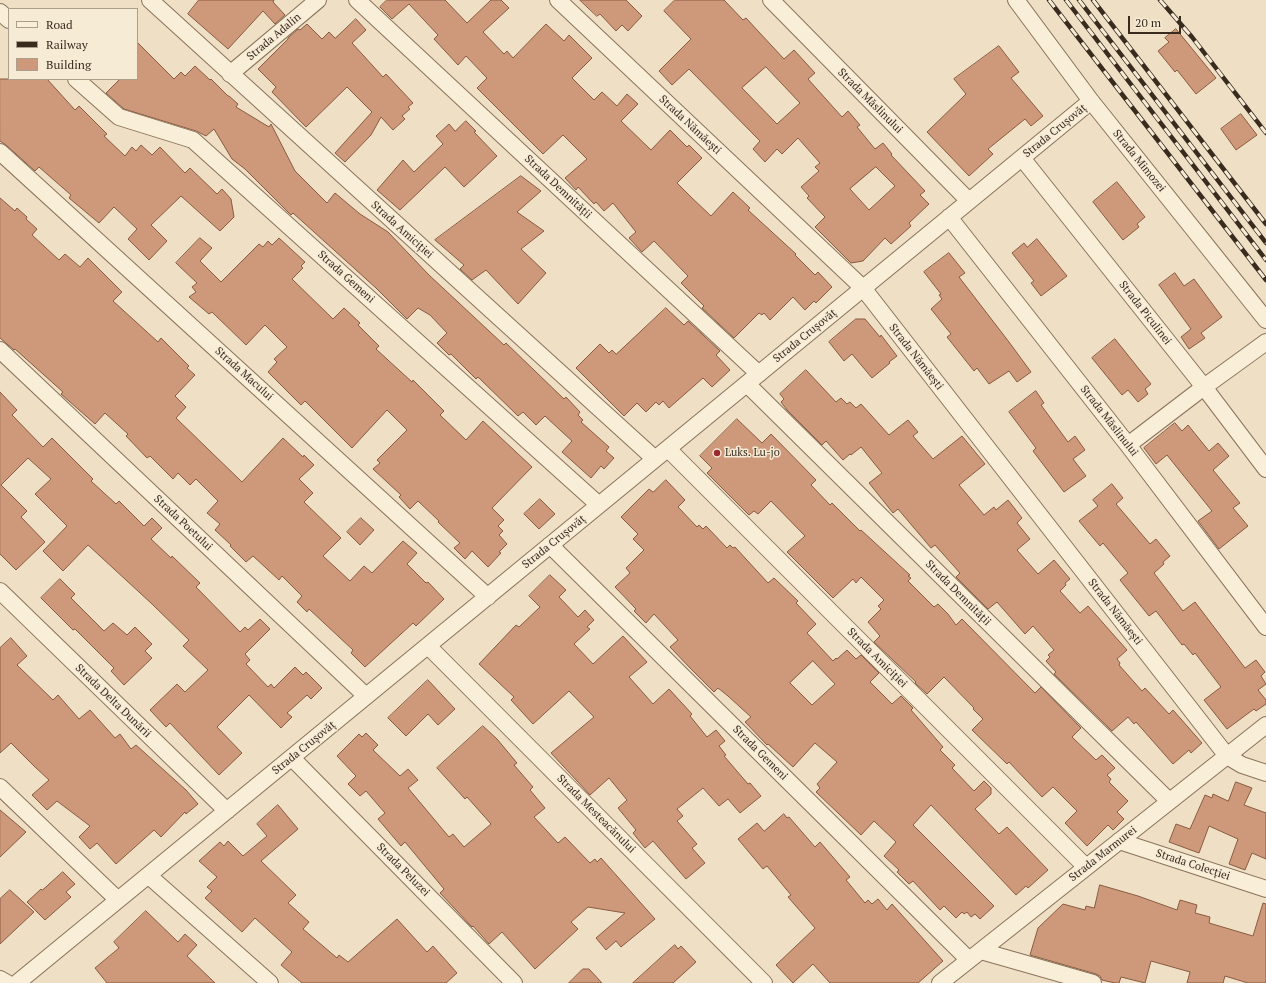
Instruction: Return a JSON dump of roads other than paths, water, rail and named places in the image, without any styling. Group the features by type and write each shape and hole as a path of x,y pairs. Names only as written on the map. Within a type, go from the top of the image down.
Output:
{"street":[{"name":"Strada Amiciției","path":"150,0 655,459"},
{"name":"Strada Adalin","path":"230,74 318,0"},
{"name":"Strada Demnității","path":"357,0 753,379 1169,801"},
{"name":"Strada Nămăești","path":"558,0 863,288 1227,756"},
{"name":"Strada Măslinului","path":"771,0 969,201"},
{"name":"Strada Mimozei","path":"1016,0 1091,101 1266,320"},
{"path":"0,12 8,19"},
{"name":"Strada Gemeni","path":"77,80 119,117 193,140 599,505"},
{"name":"Strada Crușovăț","path":"17,983 118,900 150,876 366,696 1091,101"},
{"name":"Strada Macului","path":"0,152 488,597"},
{"name":"Strada Piculinei","path":"1022,158 1204,387 1266,469"},
{"name":"Strada Măslinului","path":"949,217 1128,445 1266,627"},
{"path":"1128,445 1266,342"},
{"name":"Strada Poetului","path":"0,350 366,696"},
{"name":"Strada Amiciției","path":"668,449 1086,867"},
{"name":"Strada Gemeni","path":"550,545 975,955"},
{"name":"Strada Delta Dunării","path":"0,591 227,811"},
{"name":"Strada Mesteacănului","path":"428,646 764,983"},
{"name":"Strada Marmurei","path":"940,983 1266,725"},
{"path":"1227,756 1242,765 1266,773"},
{"name":"Strada Peluzei","path":"292,758 514,983"},
{"path":"0,787 118,900"},
{"name":"Strada Colecției","path":"1119,841 1266,889"},
{"path":"150,876 270,983"},
{"path":"975,955 1093,983"},
{"path":"0,979 7,983"}],"railway":[{"path":"1049,0 1266,280"},
{"path":"1066,0 1266,260"},
{"path":"1079,0 1266,243"},
{"path":"1093,0 1266,224"},
{"path":"1160,0 1192,37 1266,133"}],"place":[{"name":"Luks. Lu-jo","path":"717,453"}]}
